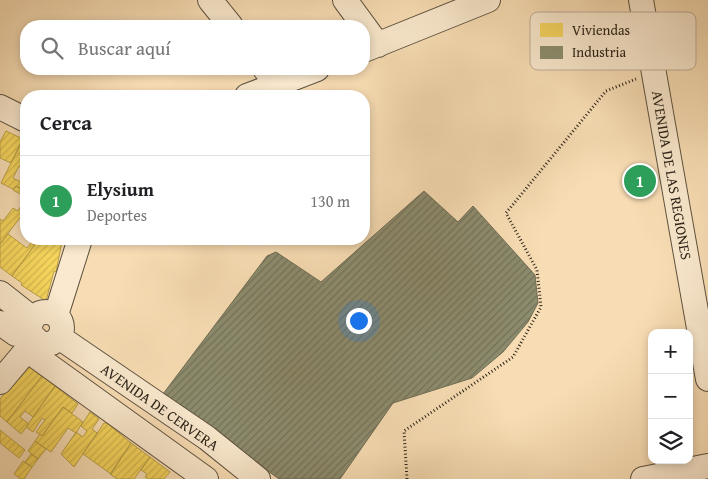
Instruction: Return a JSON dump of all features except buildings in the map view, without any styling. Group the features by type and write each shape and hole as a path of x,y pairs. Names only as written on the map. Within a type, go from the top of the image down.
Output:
{"street":[{"path":"210,0 226,20"},
{"path":"345,0 356,20"},
{"path":"371,47 473,2"},
{"name":"AVENIDA DE LAS REGIONES","path":"653,70 708,379"},
{"path":"255,90 271,77"},
{"path":"0,107 20,117"},
{"path":"0,382 40,332 77,245"},
{"name":"AVENIDA DE CERVERA","path":"0,293 191,474"},
{"name":"AVENIDA DE CERVERA","path":"0,323 16,334 40,332 207,438 258,479"},
{"path":"191,474 207,438"},
{"path":"643,479 708,466"}],"path":[{"path":"407,479 404,431 513,357 541,306 537,270 506,212 606,91 643,76"}],"place":[{"name":"Elysium","path":"640,181"}]}
